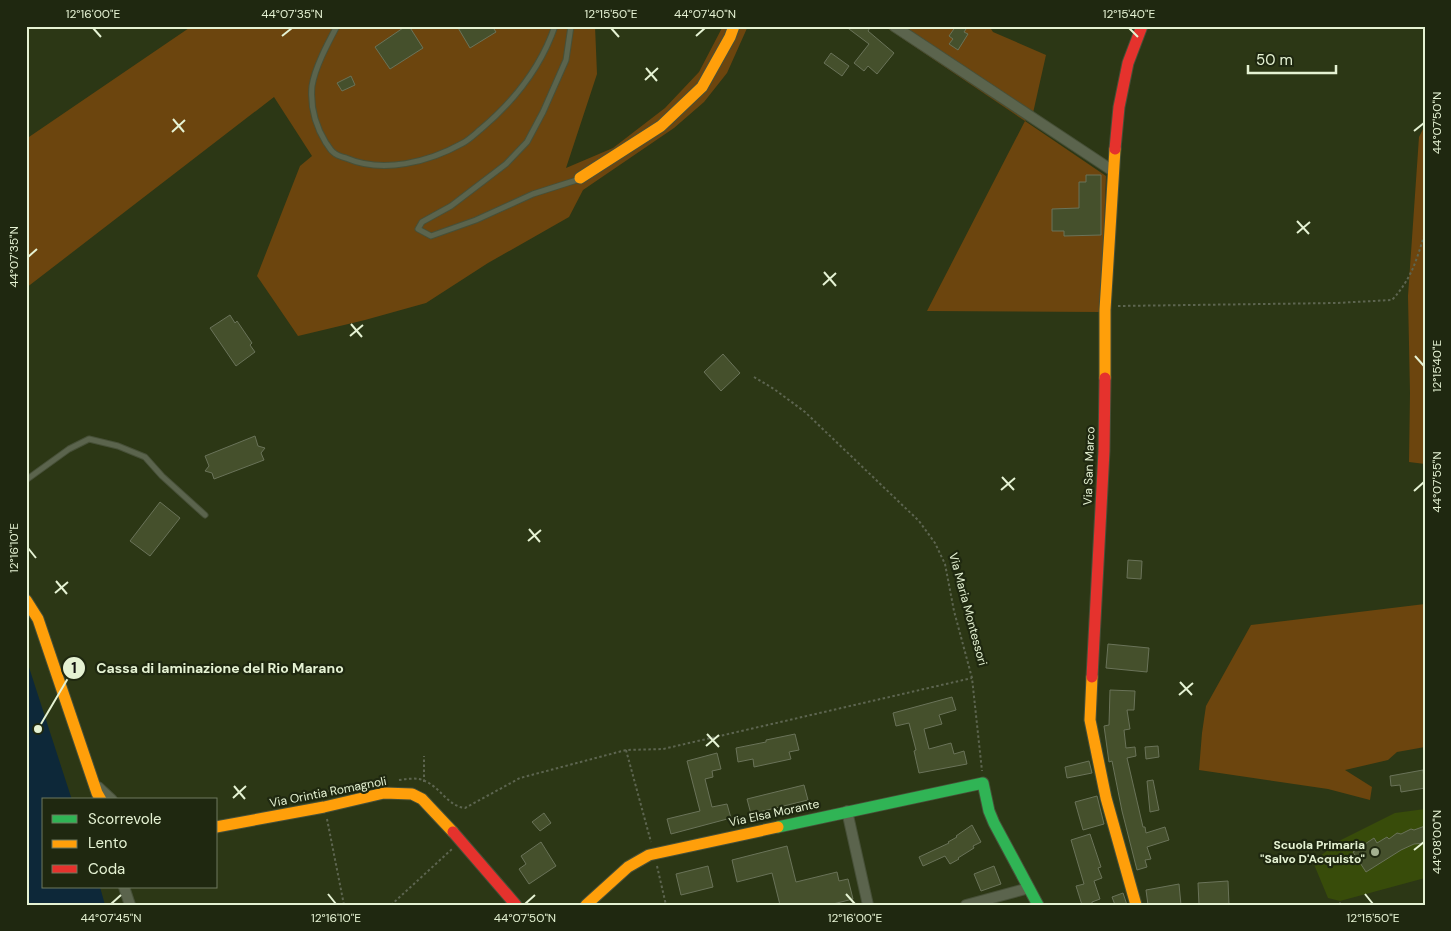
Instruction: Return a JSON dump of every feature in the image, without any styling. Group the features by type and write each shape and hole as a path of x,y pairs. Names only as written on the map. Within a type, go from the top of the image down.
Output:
{"street":[{"path":"580,178 661,126 702,87 730,37 734,26"},
{"path":"894,26 1113,171"},
{"name":"Via San Marco","path":"1136,905 1106,798 1090,720 1104,452 1105,306 1113,171 1119,107 1128,63 1142,26"},
{"path":"26,600 38,619 100,798"},
{"path":"94,782 110,798"},
{"path":"983,783 989,811 1038,905"},
{"name":"Via Elsa Morante","path":"586,905 628,868 654,854 983,783"},
{"name":"Via Orintia Romagnoli","path":"218,827 324,807 384,793 412,794 422,799"},
{"path":"422,799 516,905"},
{"path":"847,812 868,905"},
{"path":"124,888 130,905"},
{"path":"966,905 1029,888"}],"lane":[{"path":"337,26 324,51 312,84 312,107 318,130 333,152 355,162 382,166 408,164 435,156 464,143 504,108 538,64 548,46 555,26"},
{"path":"571,26 566,60 543,112 527,142 506,164 451,206 422,222 418,229 431,236 476,220 532,194 580,178"},
{"path":"26,480 69,449 89,439 118,446 145,457 162,476 205,515"}],"path":[{"path":"1105,306 1336,303 1392,300 1403,288 1414,270 1425,233"},
{"name":"Via Maria Montessori","path":"754,377 805,412 919,521 935,543 945,564 954,611 972,678 983,783"},
{"path":"392,780 418,779 433,784 456,807 465,808 520,778 626,750 663,749 972,678"},
{"path":"626,750 666,905"},
{"path":"422,799 424,756"},
{"path":"344,905 321,792 357,785"},
{"path":"391,905 461,842"}],"shaded area":[{"path":"192,26 595,26 597,74 566,168 613,148 665,108 699,72 723,26 748,26 727,73 704,102 674,128 583,190 569,217 488,263 426,303 298,336 257,276 300,166 312,156 274,97 26,288 26,139"},
{"path":"884,26 989,26 993,32 1046,55 1033,113 1025,121"},
{"path":"1025,121 1106,176 1101,312 927,311"},
{"path":"1425,125 1425,464 1409,462 1408,296 1419,137"},
{"path":"1425,604 1425,747 1397,752 1388,760 1345,770 1372,787 1370,800 1328,789 1199,770 1206,706 1251,625"},
{"name":"Scuola Primaria \"Salvo D'Acquisto\"","path":"1425,809 1425,878 1340,901 1328,898 1313,862 1339,841 1395,813"}],"water":[{"path":"26,658 71,798 42,798 42,888 100,888 105,905 26,905"}],"building":[{"path":"406,26 409,26 423,48 390,69 375,47"},
{"path":"457,26 492,26 496,32 470,48"},
{"path":"845,26 871,26 868,31 894,53 877,74 868,66 864,71 854,63 869,44"},
{"path":"956,26 968,26 964,32 968,34 958,50 949,44 953,39 949,36"},
{"path":"831,53 849,66 842,76 824,63"},
{"path":"351,76 355,85 342,91 337,83"},
{"path":"1086,175 1101,175 1101,235 1064,236 1064,231 1052,231 1052,209 1079,208 1079,182 1086,182"},
{"path":"230,315 235,323 237,321 252,343 250,345 255,352 236,366 210,328"},
{"path":"723,354 740,373 721,391 704,372"},
{"path":"255,436 258,446 265,448 261,453 264,460 214,479 212,473 205,471 209,466 205,456"},
{"path":"160,502 180,518 150,556 130,541"},
{"path":"1128,560 1142,561 1141,579 1127,578"},
{"path":"1108,644 1149,648 1147,672 1106,668"},
{"path":"1110,690 1135,691 1134,710 1127,710 1130,729 1124,730 1126,748 1135,747 1136,756 1127,758 1146,833 1165,827 1169,840 1147,847 1151,859 1145,860 1147,867 1137,870 1112,761 1109,762 1104,726 1109,725"},
{"path":"952,697 956,710 939,715 942,724 924,729 929,749 951,743 954,754 964,751 967,764 919,773 914,751 916,750 909,723 896,726 893,713"},
{"path":"795,734 799,750 789,752 791,759 754,767 753,759 738,762 736,748"},
{"path":"1158,746 1159,757 1146,759 1145,747"},
{"path":"717,753 721,769 712,771 713,777 705,779 712,807 727,804 731,818 671,834 667,819 700,811 687,761"},
{"path":"1089,761 1092,773 1067,778 1065,767"},
{"path":"1423,770 1425,788 1401,792 1400,785 1391,786 1390,776"},
{"path":"1153,780 1159,810 1150,812 1147,781"},
{"path":"804,785 808,800 751,814 747,799"},
{"path":"1097,796 1104,824 1083,830 1075,802"},
{"path":"544,813 551,823 540,831 532,822"},
{"path":"972,825 981,842 973,846 974,848 950,864 945,856 923,866 919,857 949,843"},
{"path":"1425,826 1425,843 1414,844 1401,850 1366,872 1353,852 1374,838 1377,843 1387,837 1389,839 1397,833 1401,834 1411,829 1414,830"},
{"path":"1090,834 1101,867 1098,868 1102,878 1094,881 1100,899 1092,902 1092,905 1082,905 1076,886 1084,884 1071,840"},
{"path":"541,842 556,866 529,884 519,869 526,864 521,856"},
{"path":"787,846 796,882 837,872 839,881 848,879 853,899 829,905 780,905 772,873 737,882 732,860"},
{"path":"708,866 713,887 681,895 676,874"},
{"path":"994,866 1001,884 981,891 974,874"},
{"path":"1228,881 1229,905 1199,905 1198,883"},
{"path":"1179,884 1181,905 1148,905 1146,890"},
{"path":"1123,893 1127,905 1115,905 1112,897"}],"traffic: fast":[{"path":"778,827 983,783 989,811 994,823 1038,905"}],"traffic: slow":[{"path":"580,178 661,126 702,87 730,37 734,26"},
{"path":"1105,378 1105,310 1115,149"},
{"path":"26,600 38,619 100,798"},
{"path":"1092,677 1090,720 1106,798 1136,905"},
{"path":"218,827 324,807 384,793 412,794 422,799 453,832"},
{"path":"586,905 628,867 649,855 778,827"}],"traffic: jam":[{"path":"1115,149 1119,107 1128,63 1142,26"},
{"path":"1092,677 1104,451 1105,378"},
{"path":"453,832 516,905"}],"place":[{"name":"Cassa di laminazione del Rio Marano","path":"38,729"},
{"name":"Scuola Primaria \"Salvo D'Acquisto\"","path":"1375,852"}]}
